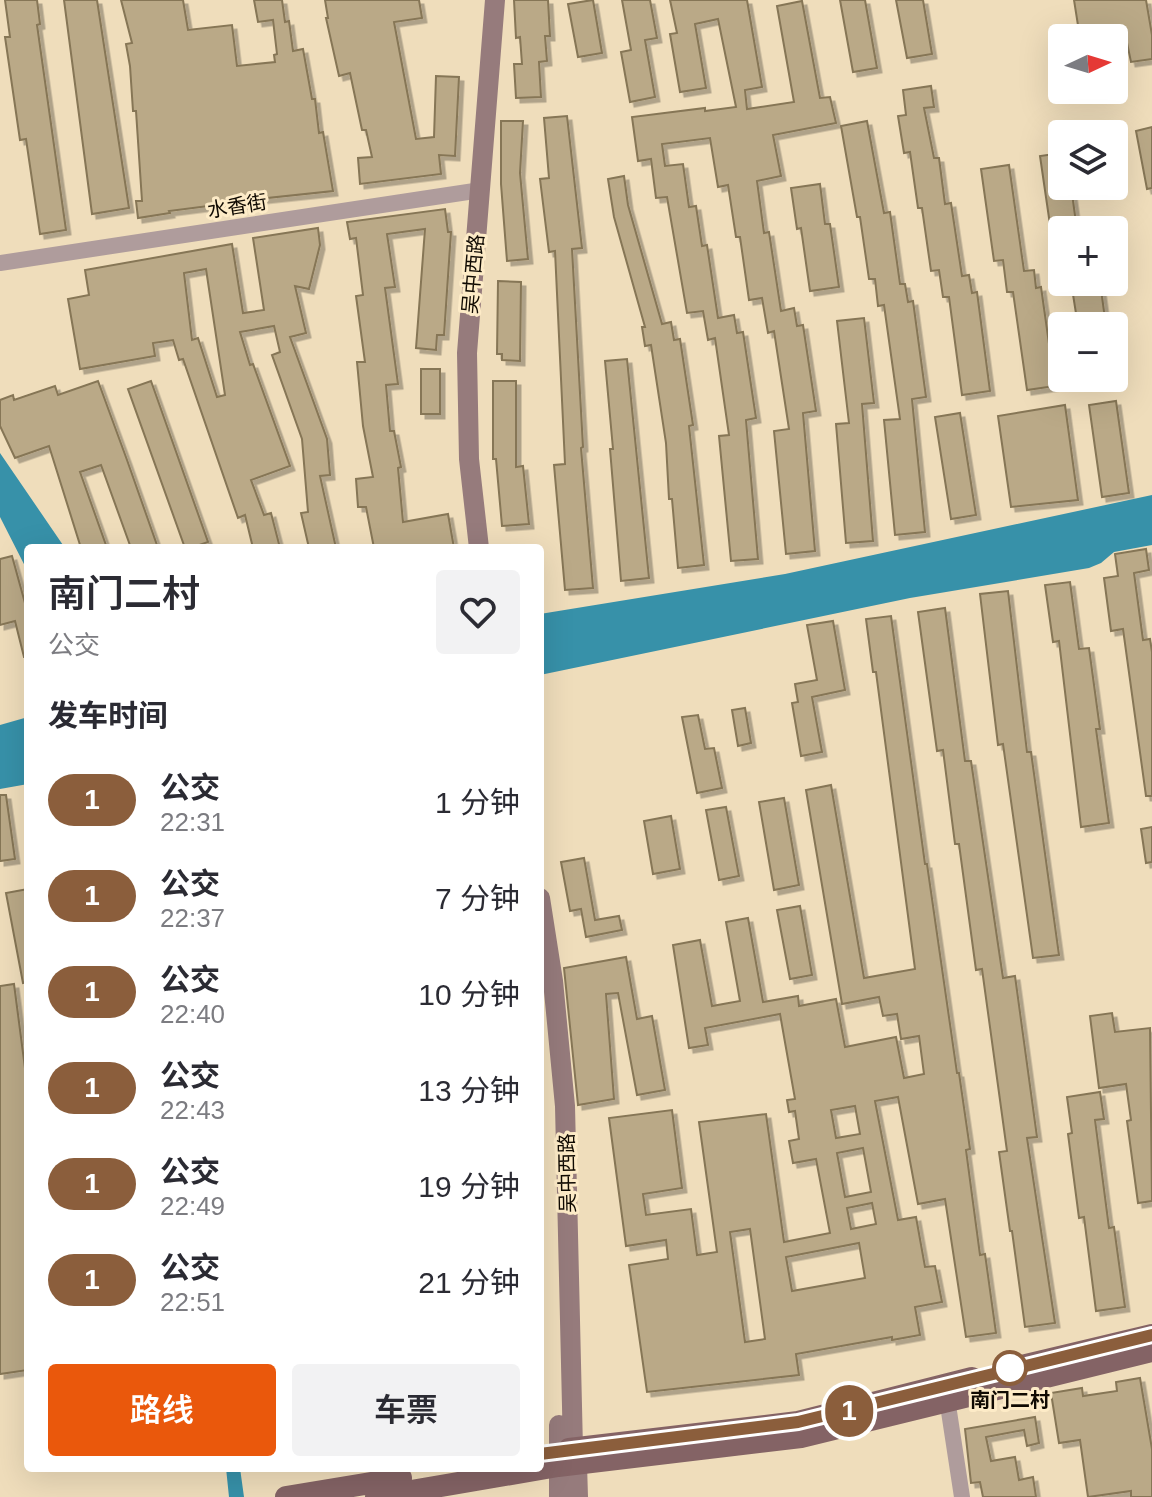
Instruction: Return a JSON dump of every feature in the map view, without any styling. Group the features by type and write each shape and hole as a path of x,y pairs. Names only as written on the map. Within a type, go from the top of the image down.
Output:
{"main road":[{"name":"吴中西路","path":"478,544 471,487 467,384 482,0"},
{"name":"吴中西路","path":"465,544 456,460 453,384 456,318 474,191 495,0"},
{"name":"吴中西路","path":"544,924 565,1106 561,1457"},
{"name":"吴中西路","path":"544,1033 553,1134 561,1457"},
{"path":"946,1392 1152,1335"},
{"path":"561,1457 798,1422 1152,1351"},
{"path":"559,1497 561,1457"},
{"path":"561,1457 578,1497"},
{"path":"286,1497 433,1472"},
{"path":"376,1497 492,1472"}],"street":[{"name":"水香街","path":"0,263 474,191"},
{"path":"946,1392 962,1497"}],"water":[{"path":"0,453 62,544 24,544 24,564 0,517"},
{"path":"1152,495 1152,545 1114,552 1089,568 910,598 544,674 544,613 785,574"},
{"path":"24,718 24,785 0,789 0,725"},
{"path":"226,1472 241,1472 244,1497 229,1497"}],"building":[{"path":"5,0 37,0 40,24 37,25 66,230 40,234 26,139 20,140 5,37 10,37"},
{"path":"64,0 97,0 129,208 92,214"},
{"path":"121,0 183,0 188,30 232,25 237,66 275,62 273,20 258,22 254,0 282,0 285,22 289,21 293,51 303,49 312,99 315,99 319,133 323,132 333,191 249,200 249,204 169,211 138,218 136,201 142,201 136,111 133,111 126,44 132,43"},
{"path":"325,0 419,0 422,18 394,22 416,139 434,137 436,76 459,77 455,156 439,155 441,174 360,184 358,158 372,157 366,130 362,130 350,73 339,76"},
{"path":"514,0 548,0 550,36 545,36 547,61 539,62 541,97 516,98 514,64 522,64 520,37 516,38"},
{"path":"593,0 602,53 578,57 568,4"},
{"path":"622,0 650,0 657,38 645,40 655,97 630,102 621,52 631,50"},
{"path":"670,0 747,0 762,87 745,90 747,109 794,102 777,6 802,1 820,98 830,97 836,123 773,135 781,176 757,181 764,233 769,232 781,311 794,308 797,326 803,325 816,411 803,413 815,551 786,554 774,431 789,429 774,331 768,333 762,298 749,300 740,237 736,237 728,185 718,187 710,138 662,144 665,166 683,164 689,207 696,206 702,246 707,245 718,318 734,315 737,333 743,332 756,418 746,420 758,559 731,561 719,436 729,435 715,338 708,340 703,311 687,313 667,197 656,198 651,159 638,161 632,117 736,107 718,19 695,24 706,88 680,92 670,34 677,33"},
{"path":"840,0 865,0 877,68 853,72"},
{"path":"896,0 923,0 932,54 907,58"},
{"path":"1074,0 1146,0 1152,35 1152,59 1131,62 1128,24 1078,24"},
{"path":"931,86 934,107 924,108 934,158 939,158 945,204 951,203 962,276 969,275 972,293 977,292 990,391 962,395 949,297 943,297 939,270 931,271 910,152 904,153 898,116 906,115 903,90"},
{"path":"567,116 582,248 572,249 581,448 593,588 565,590 554,465 565,464 555,251 549,252 540,179 549,178 544,118"},
{"path":"501,121 523,121 520,173 528,259 507,261 501,184"},
{"path":"867,121 884,213 890,212 900,284 905,284 908,302 913,301 926,397 912,399 925,532 895,535 884,420 900,419 884,305 878,306 875,279 869,279 841,126"},
{"path":"1152,127 1152,188 1147,189 1136,131"},
{"path":"1048,155 1048,200 1073,200 1075,216 1049,216 1040,156"},
{"path":"1009,165 1024,271 1034,270 1036,288 1041,287 1048,336 1048,387 1027,390 1013,292 1007,292 1003,260 994,261 981,169"},
{"path":"624,176 628,205 662,324 671,322 674,340 680,339 693,425 689,426 704,565 678,568 666,443 651,345 645,346 642,327 645,327 614,217 608,179"},
{"path":"820,184 825,224 830,224 839,287 810,291 801,228 797,229 791,188"},
{"path":"445,209 448,232 451,232 444,335 437,335 436,350 416,348 425,229 387,234 395,287 385,288 398,384 386,385 390,431 394,431 401,467 398,468 403,522 448,514 453,544 373,544 366,507 358,507 356,479 373,477 363,426 357,362 365,362 356,296 363,295 356,238 350,239 347,222"},
{"path":"318,228 320,245 309,289 295,286 306,333 290,337 327,439 330,475 320,476 335,544 308,544 301,513 308,512 302,439 272,355 280,352 274,326 240,332 290,466 251,480 264,515 271,513 279,544 252,544 245,515 238,518 183,359 179,360 173,340 153,343 155,356 80,369 68,299 89,295 85,270 232,244 243,313 264,310 253,238","holes":["206,269 225,395 217,397 198,338 192,340 184,273"]},
{"path":"498,281 521,282 520,361 502,360 502,354 497,354"},
{"path":"1073,296 1102,296 1104,312 1076,312"},
{"path":"864,318 874,403 862,404 873,541 846,543 836,424 849,423 837,321"},
{"path":"627,359 649,578 621,581 605,361"},
{"path":"421,369 440,369 440,414 421,414"},
{"path":"98,381 157,544 130,544 101,465 80,472 106,544 80,544 49,446 15,458 0,426 0,400 13,395 14,400 55,386 58,395"},
{"path":"151,381 208,542 184,544 128,389"},
{"path":"493,381 516,381 516,467 523,466 529,524 502,526 496,459 493,459"},
{"path":"1116,401 1129,493 1102,497 1089,405"},
{"path":"1065,405 1078,500 1011,507 998,416"},
{"path":"960,413 976,515 951,519 935,417"},
{"path":"1146,549 1149,570 1134,573 1143,640 1150,639 1152,652 1152,796 1146,796 1123,629 1111,631 1104,578 1118,576 1115,554"},
{"path":"12,556 24,600 24,657 15,621 0,625 0,559"},
{"path":"1070,582 1079,649 1089,648 1109,823 1081,827 1059,641 1053,642 1045,585"},
{"path":"1008,591 1027,752 1031,752 1059,955 1033,958 1003,744 998,745 980,594"},
{"path":"945,608 965,761 971,761 1003,978 1015,976 1037,1137 1027,1138 1055,1323 1025,1327 999,1152 1007,1151 982,969 976,970 943,750 937,751 918,612"},
{"path":"891,616 925,864 970,1149 966,1150 980,1255 985,1254 996,1333 966,1337 945,1199 918,1204 898,1097 875,1101 898,1220 916,1217 925,1267 935,1266 942,1302 915,1307 920,1335 796,1354 799,1375 647,1392 629,1265 668,1259 666,1240 626,1246 609,1118 672,1110 682,1188 643,1194 646,1215 691,1209 697,1255 717,1252 699,1122 766,1114 784,1242 830,1233 816,1159 793,1163 789,1141 799,1139 795,1111 789,1112 787,1100 795,1099 780,1014 705,1028 708,1045 689,1048 673,945 700,940 712,1006 740,1001 726,922 748,918 763,1002 798,996 799,1006 836,999 845,1047 896,1037 904,1078 924,1074 919,1036 901,1039 897,1014 883,1016 879,997 842,1004 806,790 831,785 864,978 915,969 876,672 873,672 866,619","holes":["855,1106 860,1134 836,1138 831,1110","863,1148 871,1192 845,1197 837,1153","872,1203 876,1224 851,1229 847,1208","750,1229 765,1339 745,1342 730,1232","859,1243 865,1278 792,1291 786,1257"]},
{"path":"833,621 845,690 812,697 822,752 801,756 792,703 798,702 795,684 817,680 807,625"},
{"path":"745,708 751,743 738,746 732,710"},
{"path":"698,715 705,749 714,748 722,788 697,793 682,717"},
{"path":"0,795 6,795 15,859 0,861"},
{"path":"784,798 799,885 774,890 759,802"},
{"path":"726,807 739,876 719,880 706,810"},
{"path":"671,816 680,869 653,874 644,821"},
{"path":"1152,827 1152,862 1146,863 1141,829"},
{"path":"584,858 595,920 619,916 622,930 586,937 581,909 570,911 561,862"},
{"path":"24,890 23,983 6,893"},
{"path":"800,906 812,975 790,979 777,910"},
{"path":"626,957 637,1019 652,1016 665,1090 637,1095 618,993 606,994 614,1099 578,1105 564,968"},
{"path":"14,984 24,1060 24,1371 0,1374 0,986"},
{"path":"1112,1013 1115,1032 1150,1028 1152,1201 1138,1203 1127,1121 1131,1120 1126,1084 1099,1088 1090,1016"},
{"path":"1100,1092 1104,1119 1095,1120 1109,1228 1114,1227 1125,1307 1096,1311 1084,1217 1079,1218 1068,1134 1072,1133 1067,1097"},
{"path":"1140,1378 1152,1449 1152,1497 1131,1497 1131,1491 1088,1497 1080,1440 1059,1443 1051,1393 1082,1388 1083,1396 1117,1391 1116,1382"},
{"path":"1035,1417 1039,1443 1027,1446 1024,1430 986,1437 991,1461 1015,1457 1019,1480 1033,1477 1036,1497 983,1497 980,1482 971,1483 965,1429"}],"bus line":[{"name":"1","path":"544,1453 798,1422 1152,1335"}],"place":[{"name":"南门二村","path":"1010,1368"}]}
